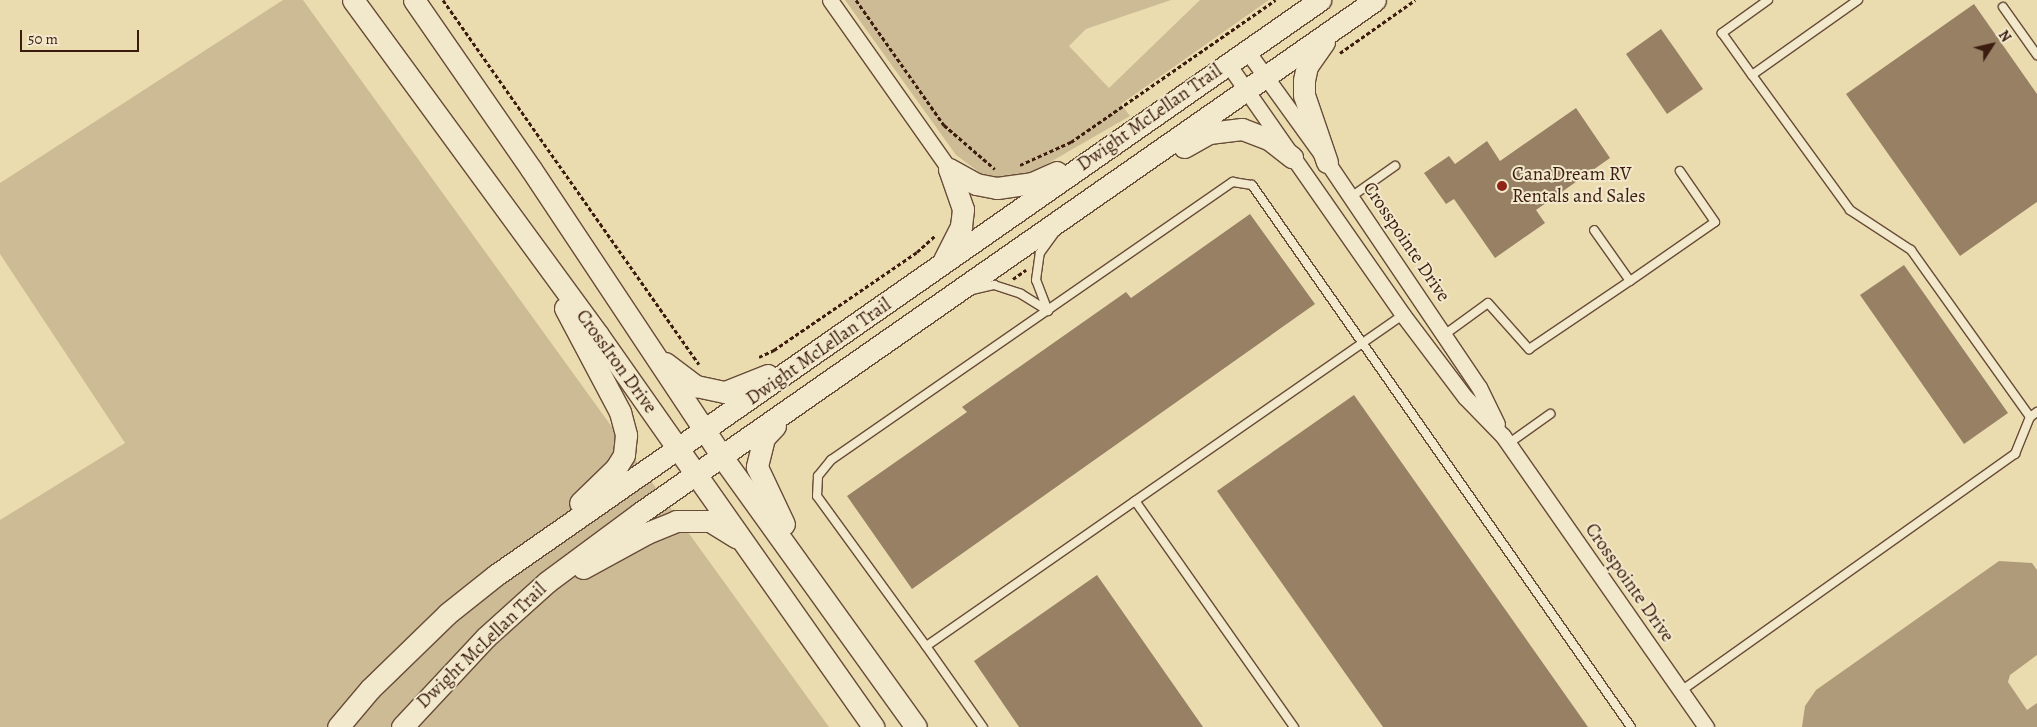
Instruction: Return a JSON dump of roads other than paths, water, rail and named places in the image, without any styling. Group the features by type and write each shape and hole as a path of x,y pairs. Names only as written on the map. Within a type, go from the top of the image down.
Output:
{"main road":[{"name":"CrossIron Drive","path":"353,0 679,449 874,727"},
{"name":"CrossIron Drive","path":"414,0 531,169 704,431 916,727"},
{"name":"Dwight McLellan Trail","path":"338,727 370,689 447,614 517,560 679,449 1320,0"},
{"name":"Dwight McLellan Trail","path":"402,727 486,637 547,582 696,475 1375,0"},
{"path":"1327,162 1304,95 1304,80 1311,58 1338,25"},
{"path":"1131,170 1165,157 1209,133 1230,129 1256,133 1292,158"},
{"path":"949,169 976,184 996,175 1013,188 1032,183 1109,147"},
{"path":"942,265 961,226 963,209 949,169"},
{"path":"517,560 616,468 624,455 626,435 614,398 541,258"},
{"path":"651,352 696,386 726,392 805,361"},
{"path":"792,408 764,438 757,466 786,529 792,556"},
{"path":"547,582 592,565 647,533 676,521 710,521 748,548"}],"street":[{"path":"830,0 949,169"},
{"name":"Crosspointe Drive","path":"1247,51 1327,162 1479,387 1505,440"},
{"name":"Crosspointe Drive","path":"1228,64 1403,316 1465,397 1505,440 1706,727"}],"lane":[{"path":"1681,691 2015,454 2034,414 1910,250 1850,210 1722,33 1768,0"},
{"path":"1752,75 1858,0"},
{"path":"2003,7 2037,55"},
{"path":"1351,197 1395,166"},
{"path":"1444,335 1488,303 1530,350 1715,222 1680,171"},
{"path":"983,727 817,496 818,476 831,460 1234,182 1252,185 1631,727"},
{"path":"1048,311 1036,280 1040,253 1067,215"},
{"path":"1594,230 1630,281"},
{"path":"953,295 994,285 1021,294 1048,311"},
{"path":"926,646 1403,316"},
{"path":"1505,440 1550,414"},
{"path":"1135,501 1294,727"}],"place":[{"name":"CanaDream RV Rentals and Sales","path":"1502,186"}]}
